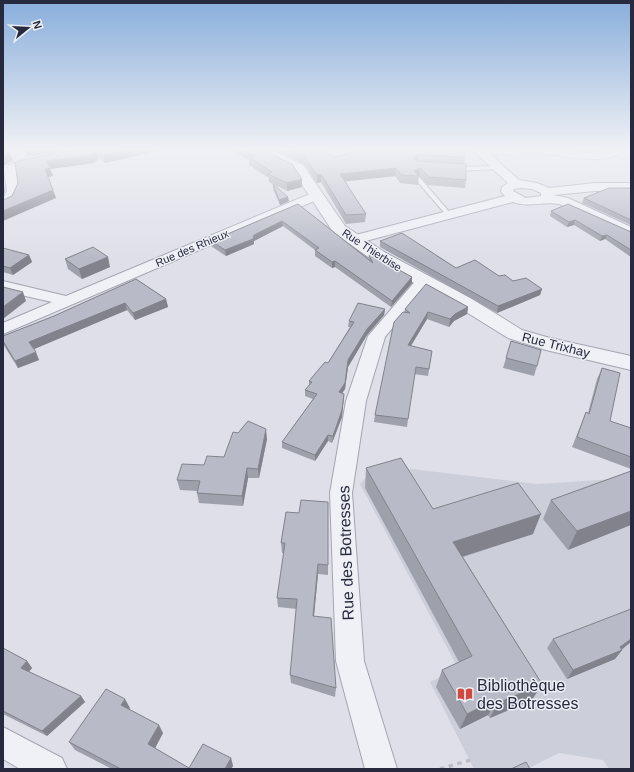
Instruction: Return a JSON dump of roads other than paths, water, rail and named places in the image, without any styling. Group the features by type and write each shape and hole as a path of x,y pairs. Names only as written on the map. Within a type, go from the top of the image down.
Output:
{"street":[{"path":"6,203 13,191 12,185"},
{"name":"Rue Thierbise","path":"310,185 339,229 380,258 423,281"},
{"path":"513,185 508,187 507,192 513,198 525,202 539,202 547,195 595,187 631,187"},
{"path":"532,185 540,187 547,195 631,232"},
{"name":"Rue des Rhieux","path":"3,329 317,195"},
{"path":"353,240 450,216 513,198"},
{"name":"Rue Trixhay","path":"423,281 465,303 515,334 546,344 631,363"},
{"name":"Rue des Botresses","path":"381,769 350,661 341,493 356,401 378,336 423,281"},
{"path":"3,286 67,301"},
{"path":"3,742 51,769"}],"lane":[{"path":"423,185 450,216"}],"place":[{"name":"Bibliothèque des Botresses","path":"465,694"}]}
